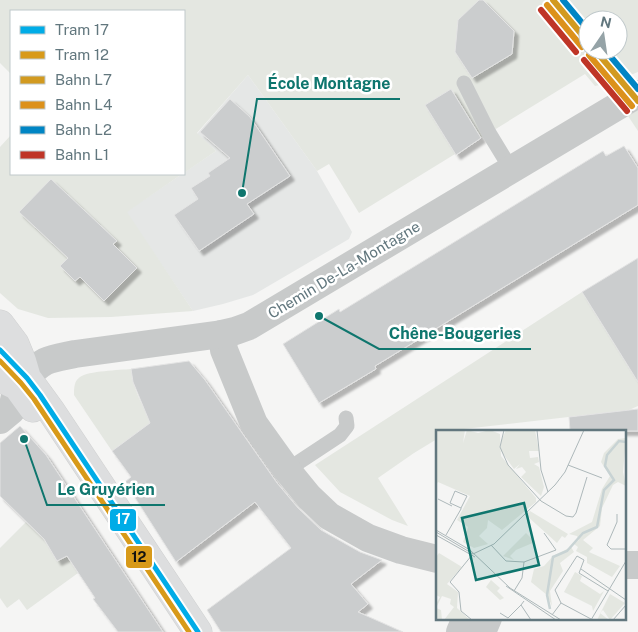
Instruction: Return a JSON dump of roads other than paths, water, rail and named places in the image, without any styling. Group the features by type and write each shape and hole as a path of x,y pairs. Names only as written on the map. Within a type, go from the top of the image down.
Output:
{"main road":[{"path":"0,324 15,344 22,361 14,378"},
{"path":"14,378 181,632"},
{"path":"14,378 51,411 198,632"}],"street":[{"name":"Chemin De-La-Montagne","path":"14,378 46,361 56,358 222,334 250,326 638,94"},
{"path":"222,334 224,350 254,424 309,497 329,516 352,530 385,546 436,559"},
{"path":"0,420 12,410 14,378"},
{"path":"460,632 465,620"},
{"path":"482,632 487,620"}],"lane":[{"path":"464,83 489,133 511,169"},
{"path":"0,358 14,378"},
{"path":"288,470 340,435 347,426 346,418"}],"tram line":[{"name":"17","path":"0,350 27,378 40,395 198,632"},
{"name":"12","path":"0,361 34,399 189,632"}],"rail line":[{"name":"L7","path":"553,0 578,30"},
{"name":"L2","path":"563,0 578,18"},
{"name":"L4","path":"547,5 578,42"},
{"name":"L1","path":"541,10 576,52"},
{"name":"L1","path":"584,60 627,111"},
{"name":"L4","path":"593,60 632,106"},
{"name":"L7","path":"603,60 638,101"},
{"name":"L2","path":"613,60 638,89"}],"place":[{"name":"École Montagne","path":"242,193"},
{"name":"Chêne-Bougeries","path":"319,316"},
{"name":"Le Gruyérien","path":"24,439"}]}
